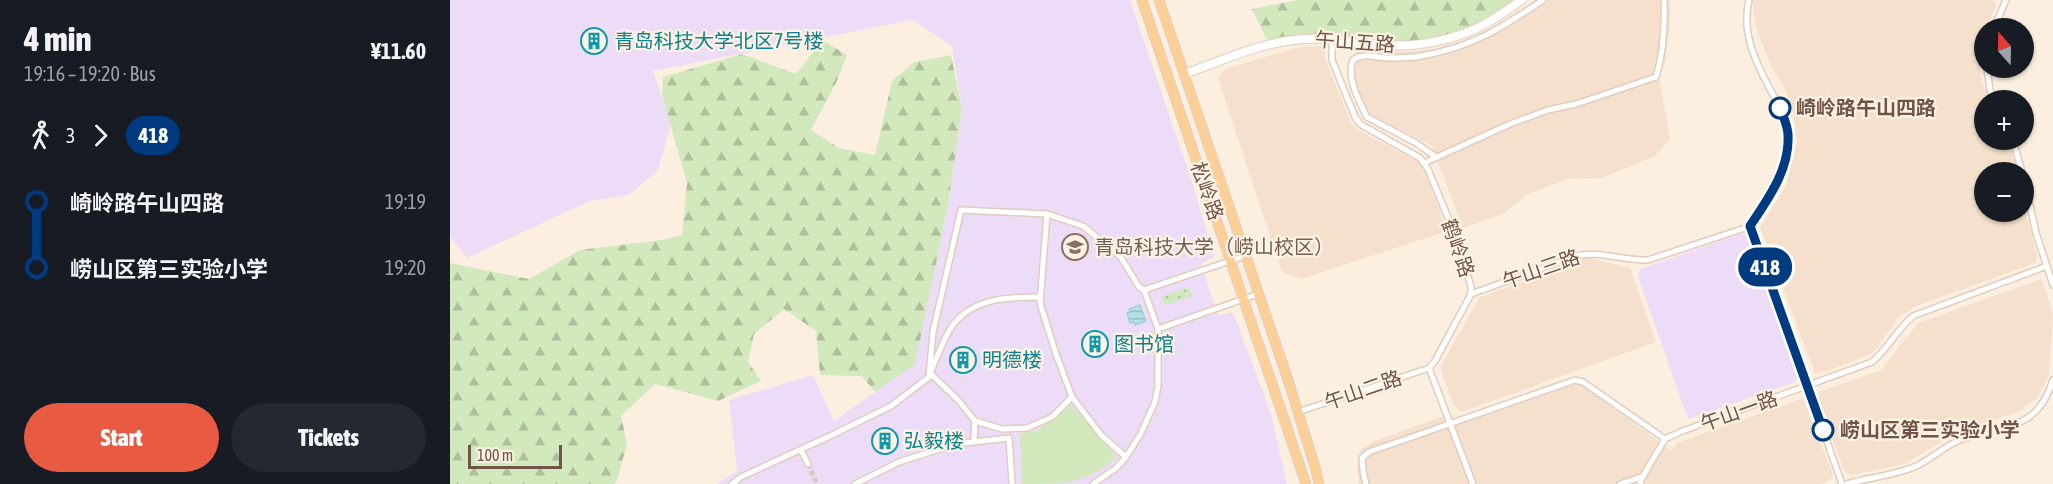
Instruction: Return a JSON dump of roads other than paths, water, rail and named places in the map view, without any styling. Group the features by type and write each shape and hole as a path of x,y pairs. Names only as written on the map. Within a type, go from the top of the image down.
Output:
{"main road":[{"name":"松岭路","path":"1142,0 1306,484"},
{"name":"松岭路","path":"1158,0 1298,412 1319,484"}],"street":[{"name":"午山五路","path":"1184,74 1269,45 1292,40 1316,38 1387,46 1435,41 1460,35 1485,24 1522,0"},
{"path":"1436,157 1416,142 1367,117 1350,75 1353,60 1357,57 1368,56 1410,58 1443,52 1499,30 1543,0"},
{"path":"1332,40 1332,60 1360,124 1420,158 1424,163 1494,130 1548,110 1576,104 1656,76 1661,61 1665,30 1664,0"},
{"path":"1749,0 1746,10 1747,35 1760,70 1780,108 1789,134 1786,161 1772,193 1750,226 1842,484"},
{"path":"1998,18 2005,0"},
{"name":"鹤岭路","path":"1424,163 1451,225 1471,286 1471,294 1429,368"},
{"path":"930,373 933,332 961,210 1047,214 1083,226 1120,256 1138,287 1144,290 1158,329 1158,386 1155,402 1140,435 1126,457 1116,468 1093,484"},
{"path":"1047,214 1040,303 1056,354 1072,397 1102,436 1126,457"},
{"path":"2034,222 2053,285"},
{"name":"午山三路","path":"1471,294 1587,253 1648,260 1750,226"},
{"path":"1144,290 1245,256"},
{"name":"午山一路","path":"1665,440 1680,432 1872,362 1882,354 1904,324 1922,312 2047,266"},
{"path":"1158,329 1258,294"},
{"path":"732,484 741,477 891,406 929,377 950,329 961,316 979,303 1009,297 1040,297"},
{"path":"1429,368 1473,484"},
{"name":"午山二路","path":"1298,412 1429,368"},
{"path":"930,373 975,420 1002,429 1027,428 1052,417 1072,397"},
{"path":"1366,484 1362,458 1369,452 1575,380 1583,382 1665,440 1641,484"},
{"path":"1847,484 1899,473 1917,466 1960,440 2022,423 2038,410 2053,380"},
{"path":"974,441 975,420"},
{"path":"855,484 899,462 956,444 1010,438 1012,484"},
{"path":"801,450 808,464"},
{"path":"1620,484 1644,476"}],"water":[{"path":"1140,305 1146,321 1135,325 1134,322 1130,323 1127,313 1130,312 1129,309"}],"tunnel":[{"path":"808,464 817,484"}],"place":[{"name":"青岛科技大学北区7号楼","path":"594,41"},
{"name":"崎岭路午山四路","path":"1780,108"},
{"name":"青岛科技大学（崂山校区）","path":"1075,247"},
{"name":"图书馆","path":"1095,344"},
{"name":"明德楼","path":"963,360"},
{"name":"崂山区第三实验小学","path":"1823,430"},
{"name":"弘毅楼","path":"885,441"}]}
